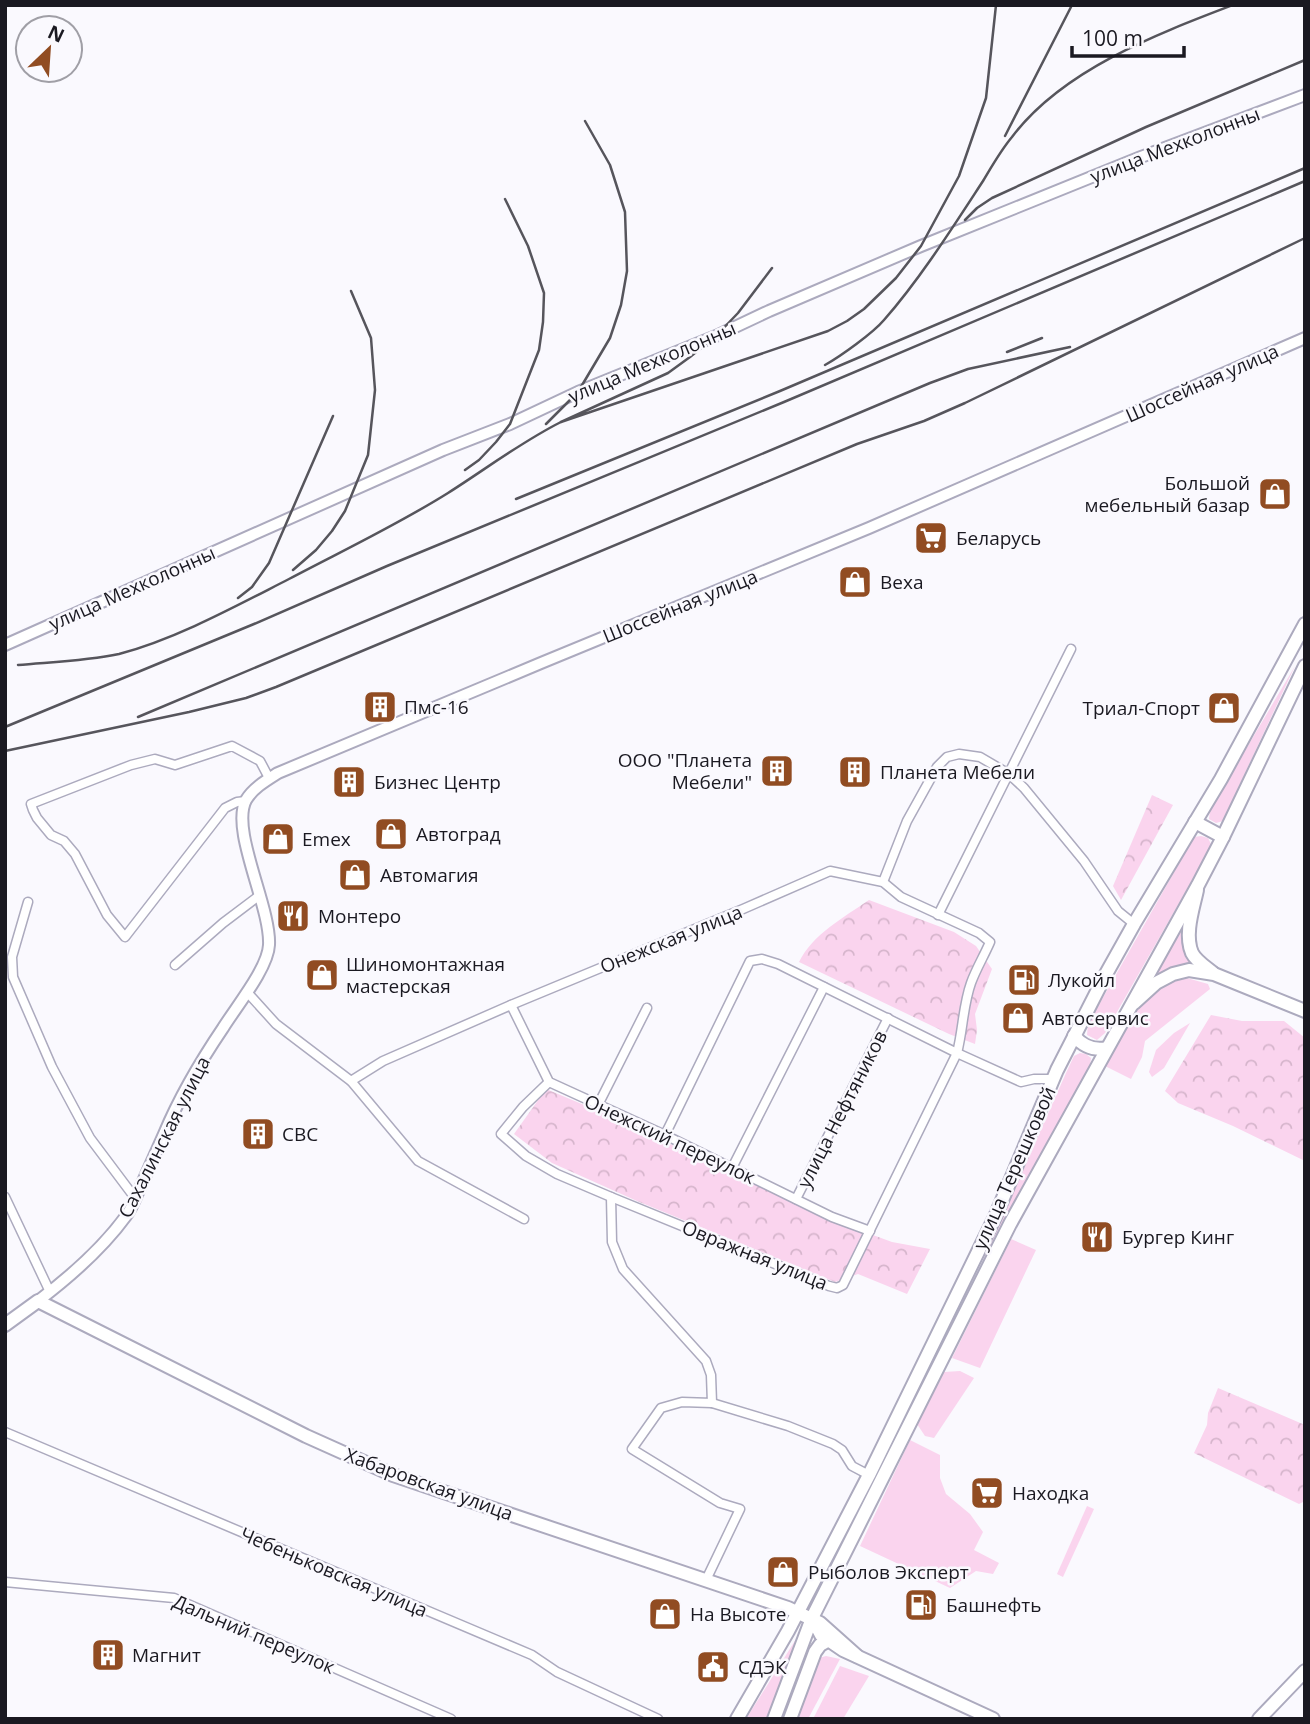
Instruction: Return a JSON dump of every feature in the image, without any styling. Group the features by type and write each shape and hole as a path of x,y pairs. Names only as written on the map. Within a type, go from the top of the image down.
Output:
{"main road":[{"name":"улица Терешковой","path":"737,1719 789,1631 869,1475 995,1217 1052,1079 1074,1036 1134,924 1303,633"},
{"name":"улица Терешковой","path":"774,1719 812,1618 1010,1224 1198,885 1305,666"},
{"path":"1195,822 1223,837"},
{"path":"1198,885 1189,936 1193,955 1214,974"},
{"path":"1131,1005 1156,983 1173,974 1189,970 1214,974 1305,1012"},
{"path":"1074,1036 1088,1048 1107,1048"},
{"name":"Хабаровская улица","path":"38,1301 306,1436 393,1475 798,1612 829,1629 857,1656"},
{"name":"Сахалинская улица","path":"5,1325 38,1301"},
{"path":"812,1618 816,1628 827,1640 993,1719"},
{"path":"790,1719 815,1652 827,1640"},
{"path":"1259,1719 1305,1671"}],"street":[{"name":"улица Мехколонны","path":"5,645 443,450 716,336 883,262 1141,157 1305,95"},
{"name":"Шоссейная улица","path":"246,801 251,793 269,778 869,528 1305,338"},
{"path":"938,915 1070,649"},
{"path":"269,778 260,761 232,746 175,765 155,759 131,765 31,804 37,818 51,835 64,841 75,854 107,915 125,937 225,808 246,801 242,821 268,929 269,946 247,992 276,1024 351,1081 418,1161 524,1219"},
{"path":"883,882 907,821 937,768 947,757 959,754 980,757 1009,774 1024,788 1084,861 1118,911 1134,924"},
{"name":"Онежская улица","path":"351,1081 383,1061 830,871 883,882 901,897 979,933 989,942 972,981 957,1053"},
{"path":"175,965 260,895"},
{"path":"28,902 9,956 13,977 52,1067 90,1138 135,1198"},
{"path":"664,1136 750,961 762,959 778,964 1021,1082 1052,1079"},
{"path":"732,1168 824,988"},
{"name":"Сахалинская улица","path":"38,1301 74,1272 114,1233 129,1213 183,1092 247,992"},
{"path":"511,1005 550,1082"},
{"path":"598,1105 647,1008"},
{"name":"улица Нефтяников","path":"796,1199 888,1018"},
{"path":"870,1231 957,1053"},
{"name":"Онежский переулок","path":"550,1082 832,1217 870,1231"},
{"name":"Овражная улица","path":"550,1082 523,1107 501,1134 526,1156 557,1174 837,1288 843,1284 870,1231"},
{"path":"5,1197 50,1292"},
{"path":"611,1197 612,1242 624,1269 706,1361 711,1375 712,1403"},
{"path":"706,1580 740,1509 720,1503 632,1449 661,1408 682,1402 712,1403 788,1426 833,1444 842,1450 852,1466 869,1475"},
{"name":"Чебеньковская улица","path":"5,1432 532,1655 556,1672 658,1719"},
{"name":"Дальний переулок","path":"5,1583 174,1598 451,1719"}],"green space":[{"path":"1295,666 1223,821 1216,823 1209,819 1210,810"},
{"path":"1152,795 1173,805 1121,900 1113,886"},
{"path":"1194,837 1208,838 1211,844 1207,854 1105,1033 1097,1040 1087,1035 1088,1024"},
{"path":"869,900 954,932 976,946 992,969 975,1014 975,1044 799,962 820,935"},
{"path":"1183,928 1194,965 1155,976"},
{"path":"1187,978 1208,984 1210,989 1145,1041 1142,1057 1131,1079 1105,1066 1130,1021 1146,1000 1165,985"},
{"path":"1211,1015 1242,1021 1284,1021 1305,1038 1305,1161 1178,1103 1165,1091"},
{"path":"1190,1023 1164,1068 1152,1077 1149,1072 1156,1050 1174,1033"},
{"path":"1080,1053 1091,1058 1090,1066 981,1265 1066,1073 1074,1056"},
{"path":"546,1089 843,1224 892,1242 930,1249 907,1294 858,1274 835,1282 637,1201 552,1163 514,1134"},
{"path":"1011,1239 1036,1250 980,1368 952,1358"},
{"path":"960,1371 974,1378 934,1438 925,1436 917,1424 944,1372"},
{"path":"1218,1388 1305,1425 1305,1501 1299,1504 1194,1453 1207,1425 1208,1413"},
{"path":"910,1440 940,1455 940,1478 946,1494 970,1514 983,1532 974,1550 999,1563 993,1574 976,1571 950,1588 860,1546"},
{"path":"1087,1506 1094,1509 1063,1577 1057,1574"},
{"path":"796,1639 768,1719 746,1719"},
{"path":"826,1656 840,1659 808,1719 795,1719 819,1658"},
{"path":"840,1666 869,1676 843,1719 813,1719"}],"railway":[{"path":"772,268 738,313 690,357 668,373 561,422 828,331 864,309 896,278 921,246 959,176 986,98 996,5"},
{"path":"1005,136 1072,5"},
{"path":"825,365 884,320 936,252 1004,147 1033,113 1084,73 1113,57 1173,28 1233,5"},
{"path":"965,220 992,198 1146,127 1305,60"},
{"path":"546,424 578,392 610,338 621,305 627,271 625,212 610,165 585,121"},
{"path":"516,499 780,391 1305,168"},
{"path":"5,727 1305,181"},
{"path":"465,470 479,460 510,424 539,350 544,293 528,246 505,199"},
{"path":"5,751 189,712 246,698 276,687 857,444 924,421 1305,238"},
{"path":"293,570 316,550 332,531 345,511 368,455 375,390 371,338 351,291"},
{"path":"1007,352 1042,338"},
{"path":"138,717 930,383 968,369 1070,347"},
{"path":"238,598 252,587 269,563 333,416"},
{"path":"18,665 119,654 184,631 409,516 561,422"}],"place":[{"name":"Большой мебельный базар","path":"1275,494"},
{"name":"Беларусь","path":"931,538"},
{"name":"Веха","path":"855,582"},
{"name":"Пмс-16","path":"380,707"},
{"name":"Триал-Спорт","path":"1224,708"},
{"name":"ООО \"Планета Мебели\"","path":"777,771"},
{"name":"Планета Мебели","path":"855,772"},
{"name":"Бизнес Центр","path":"349,782"},
{"name":"Автоград","path":"391,834"},
{"name":"Emex","path":"278,839"},
{"name":"Автомагия","path":"355,875"},
{"name":"Монтеро","path":"293,916"},
{"name":"Шиномонтажная мастерская","path":"322,975"},
{"name":"Лукойл","path":"1024,980"},
{"name":"Автосервис","path":"1018,1018"},
{"name":"СВС","path":"258,1134"},
{"name":"Бургер Кинг","path":"1097,1237"},
{"name":"Находка","path":"987,1493"},
{"name":"Рыболов Эксперт","path":"783,1572"},
{"name":"Башнефть","path":"921,1605"},
{"name":"На Высоте","path":"665,1614"},
{"name":"Магнит","path":"108,1655"},
{"name":"СДЭК","path":"713,1667"}]}
